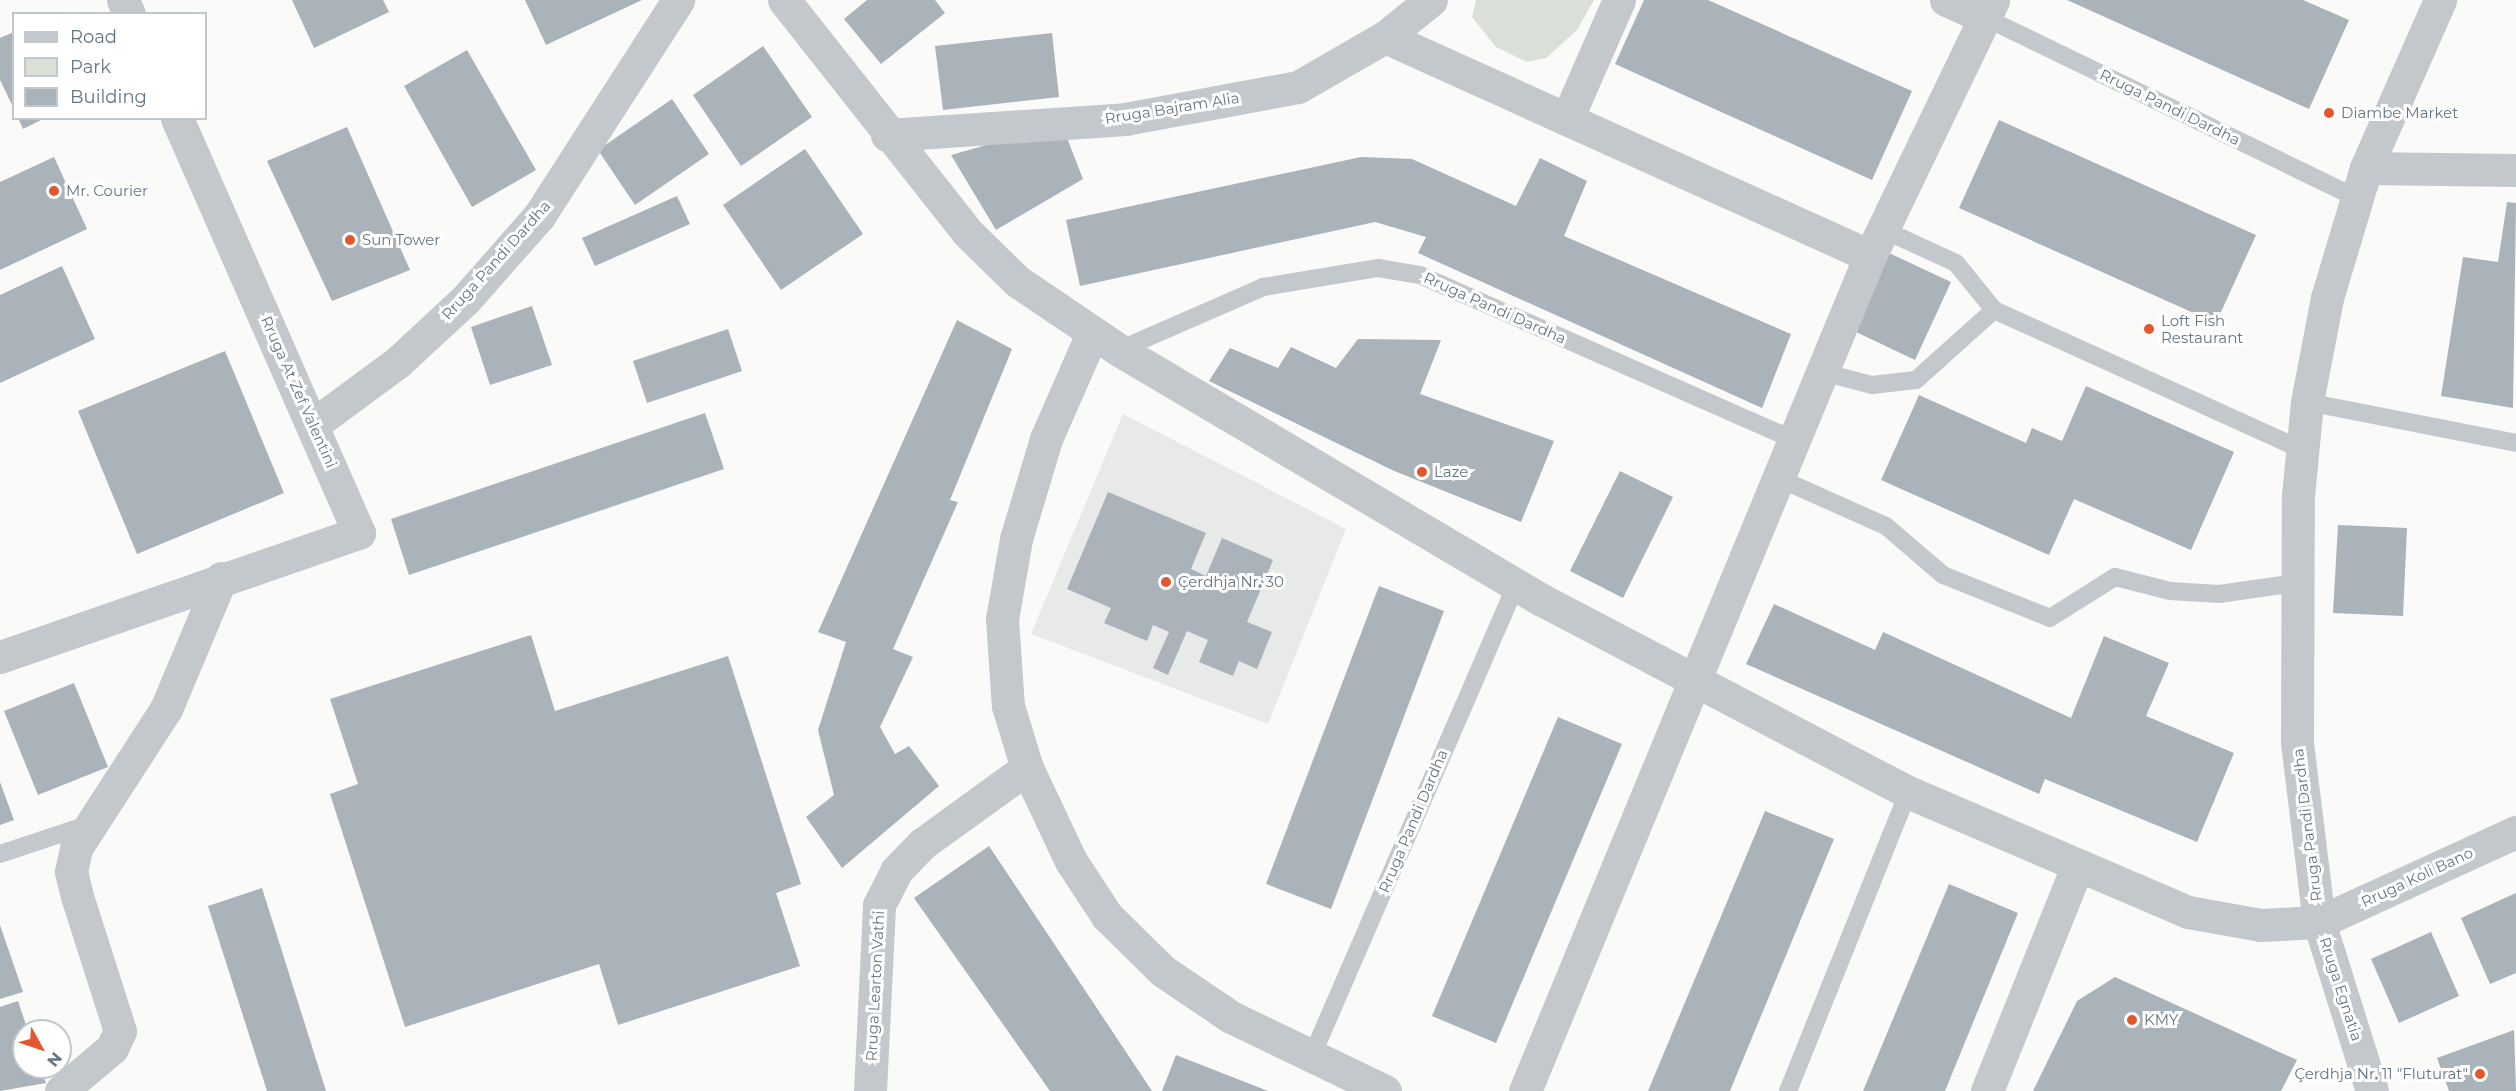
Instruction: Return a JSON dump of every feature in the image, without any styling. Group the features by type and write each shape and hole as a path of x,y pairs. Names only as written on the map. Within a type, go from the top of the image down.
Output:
{"street":[{"name":"Rruga Pandi Dardha","path":"314,424 398,362 465,300 539,216 678,0"},
{"name":"Rruga Pandi Dardha","path":"784,0 887,135 967,232 1017,281 1105,342 1516,585 1694,683 1908,792 2077,867 2188,912 2261,925 2319,922 2297,742 2295,583 2302,450 2307,402 2327,298 2361,183 2440,0"},
{"name":"Rruga Bajram Alia","path":"887,135 1125,119 1298,87 1385,38 1431,0"},
{"path":"1567,119 1619,0"},
{"path":"1526,1091 1876,242 1988,8 1946,0"},
{"path":"1385,38 1567,119 1876,242"},
{"name":"Rruga At Zef Valentini","path":"0,657 221,578 359,533 314,424 178,120"},
{"path":"2361,183 2516,170"},
{"path":"1105,342 1046,439 1016,539 1002,619 1008,706 1027,768 1071,861 1107,916 1163,970 1231,1017 1311,1058 1385,1091"},
{"path":"61,1091 112,1048 120,1031 71,872 76,848 166,709 221,578"},
{"name":"Rruga Learton Vathi","path":"870,1091 879,905 896,871 922,844 1027,768"},
{"name":"Rruga Koli Bano","path":"2319,922 2516,831"},
{"path":"1987,1091 2077,867"},
{"name":"Rruga Egnatia","path":"2319,922 2372,1091"}],"lane":[{"name":"Rruga Pandi Dardha","path":"1988,8 2361,183"},
{"path":"1876,242 1956,263 1994,310 2302,450"},
{"name":"Rruga Pandi Dardha","path":"1105,342 1263,287 1378,268 1420,275 1794,440"},
{"path":"1822,372 1872,385 1916,380 1994,310"},
{"path":"2307,402 2516,443"},
{"path":"1778,478 1886,526 1943,575 2050,618 2115,577 2170,591 2219,594 2295,583"},
{"name":"Rruga Pandi Dardha","path":"1311,1058 1516,585"},
{"path":"1788,1091 1908,792"},
{"path":"0,855 90,824"}],"shaded area":[{"path":"1123,414 1346,529 1268,724 1031,634"}],"green space":[{"path":"1476,0 1594,0 1577,30 1546,58 1527,62 1496,47 1472,17"}],"building":[{"path":"292,0 383,0 389,12 314,48"},
{"path":"525,0 642,0 546,45"},
{"path":"867,0 935,0 945,13 881,64 844,19"},
{"path":"1644,0 1708,0 1912,91 1872,180 1615,64"},
{"path":"2067,0 2303,0 2349,20 2309,109"},
{"path":"12,33 12,105 0,80 0,38"},
{"path":"1052,33 1059,97 943,110 935,46"},
{"path":"763,46 812,117 741,166 693,95"},
{"path":"467,50 536,170 472,207 404,86"},
{"path":"672,99 709,154 635,205 598,150"},
{"path":"19,120 41,120 23,129"},
{"path":"1999,120 2256,235 2216,323 1959,208"},
{"name":"Sun Tower","path":"347,127 410,270 332,301 267,161"},
{"path":"1067,138 1083,179 996,230 951,155 1004,140"},
{"path":"805,149 863,234 781,290 723,205"},
{"path":"54,157 87,229 0,270 0,182"},
{"path":"1361,157 1412,159 1516,206 1540,158 1587,181 1564,236 1791,334 1762,408 1418,253 1426,237 1375,222 1080,286 1066,220"},
{"path":"677,196 690,224 595,266 582,238"},
{"path":"2507,202 2516,203 2513,408 2441,396 2463,257 2498,262"},
{"path":"1889,253 1951,282 1915,360 1854,331"},
{"path":"62,266 95,339 0,383 0,295"},
{"path":"532,306 552,365 490,385 471,327"},
{"path":"957,320 1012,349 950,500 958,502 893,649 913,657 880,727 895,754 909,746 939,786 842,868 806,817 834,795 818,730 846,642 818,632"},
{"path":"728,329 742,371 647,403 633,361"},
{"path":"1358,339 1441,340 1420,394 1554,441 1521,522 1392,470 1209,381 1230,348 1278,368 1291,347 1336,368"},
{"path":"225,351 284,493 137,554 78,411"},
{"path":"2086,386 2234,452 2191,550 2074,499 2049,555 1881,480 1919,395 2026,443 2032,428 2062,441"},
{"path":"705,413 724,469 409,575 391,519"},
{"path":"1620,471 1673,497 1623,598 1570,571"},
{"name":"Çerdhja Nr. 30","path":"1108,492 1206,533 1191,569 1206,576 1222,538 1273,560 1247,622 1272,632 1257,669 1239,661 1233,676 1199,662 1208,640 1187,631 1168,675 1153,668 1169,632 1153,625 1147,641 1104,623 1111,608 1067,589"},
{"path":"2338,525 2407,528 2403,616 2333,613"},
{"path":"1379,586 1444,611 1331,909 1266,884"},
{"path":"1774,604 1875,650 1883,632 2071,718 2104,636 2169,663 2146,716 2234,753 2197,842 2045,779 2039,794 1746,664"},
{"path":"531,635 555,711 728,656 801,884 776,893 800,966 618,1025 599,964 405,1027 330,794 358,784 330,699"},
{"path":"74,683 108,767 38,795 4,711"},
{"path":"1558,717 1622,744 1496,1043 1432,1016"},
{"path":"0,782 14,820 0,825"},
{"path":"1765,811 1834,839 1730,1091 1648,1091"},
{"path":"989,846 1152,1091 1050,1091 914,898"},
{"path":"1949,884 2018,913 1945,1091 1863,1091"},
{"path":"262,888 326,1091 267,1091 208,906"},
{"path":"2516,893 2516,973 2490,984 2461,918"},
{"path":"0,925 23,992 0,999"},
{"path":"2431,932 2459,996 2399,1023 2371,959"},
{"path":"2115,977 2297,1060 2281,1091 2033,1091 2077,1001"},
{"path":"18,1001 24,1019 12,1019 12,1079 44,1079 46,1083 0,1091 0,1007"},
{"name":"Çerdhja Nr. 11 \"Fluturat\"","path":"2514,1030 2516,1091 2449,1091 2437,1058"},
{"path":"1176,1055 1268,1091 1162,1091"}],"place":[{"name":"Diambe Market","path":"2329,113"},
{"name":"Mr. Courier","path":"54,191"},
{"name":"Sun Tower","path":"350,240"},
{"name":"Loft Fish Restaurant","path":"2149,329"},
{"name":"Laze","path":"1422,472"},
{"name":"Çerdhja Nr. 30","path":"1166,582"},
{"name":"KMY","path":"2132,1020"},
{"name":"Çerdhja Nr. 11 \"Fluturat\"","path":"2480,1074"}]}
